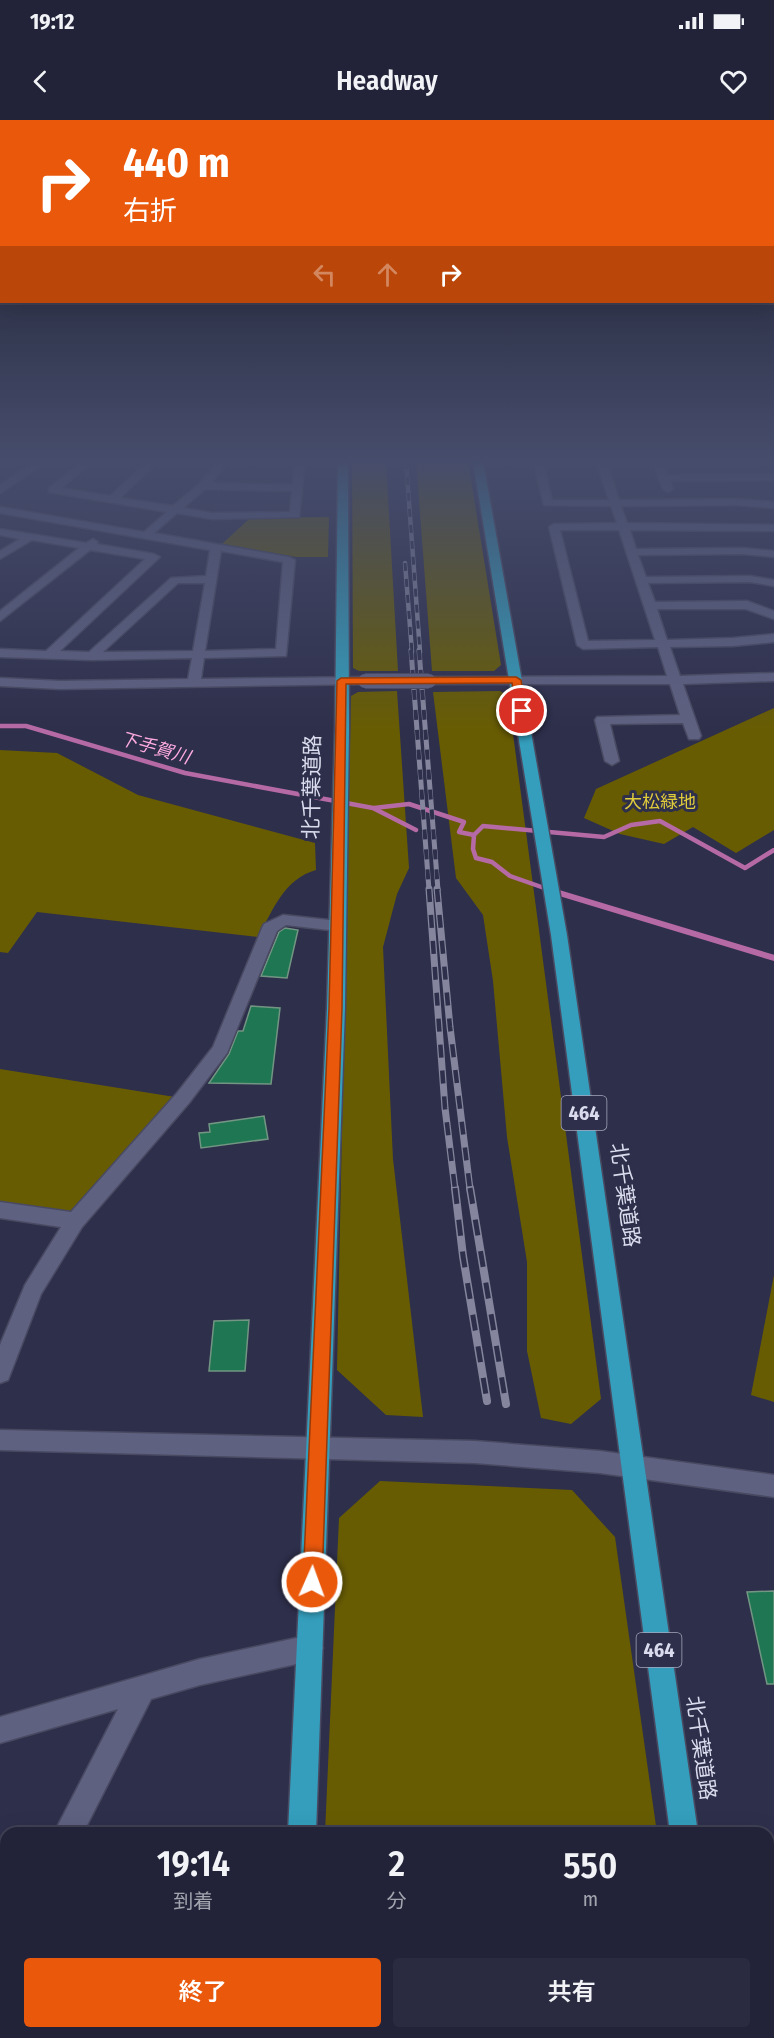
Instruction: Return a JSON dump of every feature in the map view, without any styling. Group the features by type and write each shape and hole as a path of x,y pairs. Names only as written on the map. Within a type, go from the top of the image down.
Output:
{"highway":[{"name":"北千葉道路","path":"302,1827 338,926 342,729 342,551"},
{"name":"北千葉道路","path":"494,551 559,935 683,1827"}],"street":[{"path":"0,617 81,551"},
{"path":"49,655 153,557 114,551"},
{"path":"194,683 215,551"},
{"path":"0,653 92,656 282,653 289,560 236,551"},
{"path":"560,551 583,645 742,642 774,638"},
{"path":"694,736 632,552 742,551 774,554"},
{"path":"92,656 175,580 211,579"},
{"path":"642,580 750,579 774,583"},
{"path":"650,606 747,605 774,615"},
{"path":"0,682 60,685 676,680 774,677"},
{"path":"612,761 602,720 690,719"},
{"path":"0,1373 32,1291 75,1221 183,1098 221,1049 270,928 283,920 338,926"},
{"path":"0,1210 75,1221"},
{"path":"0,1440 474,1452 634,1466 774,1486"},
{"path":"0,1730 200,1672 310,1648"},
{"path":"71,1827 142,1690"}],"green space":[{"path":"259,551 328,551 328,557 296,557"},
{"path":"352,551 391,551 398,671 359,671 353,668"},
{"path":"423,551 482,551 501,665 494,671 432,671"},
{"path":"397,691 409,868 397,894 383,947 393,1159 423,1417 386,1415 337,1370 351,696 358,692"},
{"path":"500,691 508,696 601,1399 571,1424 541,1418 527,1351 527,1262 507,1137 493,981 483,915 456,878 433,692"},
{"name":"大松緑地","path":"774,708 774,830 736,853 693,827 664,844 620,834 584,818 596,789"},
{"path":"0,750 57,753 138,795 315,843 316,870 305,874 288,888 258,937 37,912 8,953 0,952"},
{"path":"0,1069 175,1097 76,1214 0,1207"},
{"path":"774,1275 774,1402 751,1395"},
{"path":"380,1481 572,1490 615,1537 656,1827 325,1827 339,1518"}],"building":[{"path":"285,928 298,930 287,978 261,976 279,932"},
{"path":"251,1006 280,1008 271,1084 209,1083 229,1054 238,1031 243,1031"},
{"path":"264,1116 268,1139 201,1148 199,1133 210,1132 209,1124"},
{"path":"249,1320 245,1371 209,1371 214,1321"},
{"path":"774,1591 774,1684 767,1684 747,1592"}],"waterway":[{"name":"下手賀川","path":"0,726 26,726 185,773 373,808 416,830"},
{"path":"374,808 409,804 464,822 459,832 474,835"},
{"path":"474,835 483,826 604,837 631,825 660,821 745,868 774,850"},
{"path":"474,835 473,849 476,858 492,862 510,876 550,890"},
{"path":"546,889 774,958"}],"railway":[{"path":"413,551 420,652"},
{"path":"405,563 412,652"},
{"path":"411,650 429,890"},
{"path":"419,650 438,890"},
{"path":"429,889 445,1108 455,1189"},
{"path":"437,889 450,1027 470,1189"},
{"path":"455,1188 463,1256 487,1401"},
{"path":"470,1188 506,1404"}],"route":[{"path":"312,1582 336,1008 341,681 516,680 522,711"}]}
